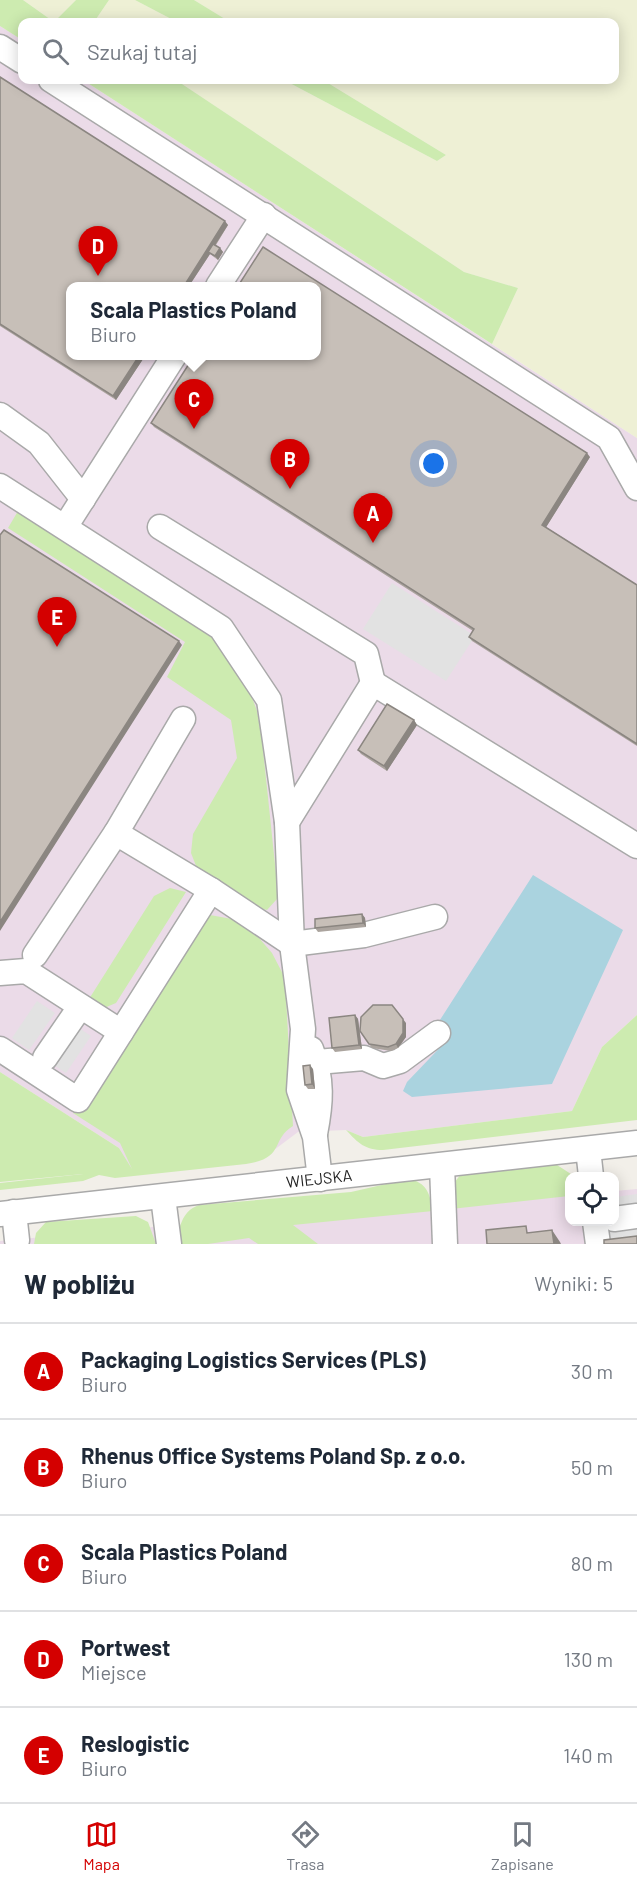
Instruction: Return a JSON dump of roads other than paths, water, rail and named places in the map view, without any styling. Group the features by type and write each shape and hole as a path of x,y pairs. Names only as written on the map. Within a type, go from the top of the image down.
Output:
{"street":[{"path":"0,47 18,59"},
{"path":"57,84 264,214 609,438 637,488"},
{"path":"221,282 264,214"},
{"path":"65,527 171,360"},
{"path":"0,415 39,442 83,499"},
{"path":"3,494 65,527 221,628 268,700 287,822 292,944 303,1029 299,1090 315,1137 320,1179"},
{"path":"160,527 366,654 373,683 637,846"},
{"path":"287,822 373,683"},
{"path":"35,955 116,833 183,718"},
{"path":"116,833 211,890 292,944 364,935 435,917"},
{"path":"0,1049 78,1100 211,890"},
{"path":"0,973 26,971 121,1032"},
{"path":"45,1058 80,1007"},
{"path":"303,1029 317,1062 322,1100 315,1137"},
{"path":"317,1062 364,1058 383,1066 400,1060 438,1033"},
{"name":"WIEJSKA","path":"7,1213 637,1143"},
{"path":"588,1149 591,1172"},
{"path":"442,1166 445,1244"},
{"path":"163,1197 168,1244"},
{"path":"7,1213 17,1240"},
{"path":"619,1218 637,1216"},
{"path":"596,1226 598,1244"}],"water":[{"path":"533,875 623,930 552,1084 412,1097 403,1091 407,1082 451,1036 438,1023"}],"place":[{"name":"Portwest","path":"98,276"},
{"name":"Scala Plastics Poland","path":"194,429"},
{"name":"Rhenus Office Systems Poland Sp. z o.o.","path":"290,489"},
{"name":"Packaging Logistics Services (PLS)","path":"373,543"},
{"name":"Reslogistic","path":"57,647"}]}
